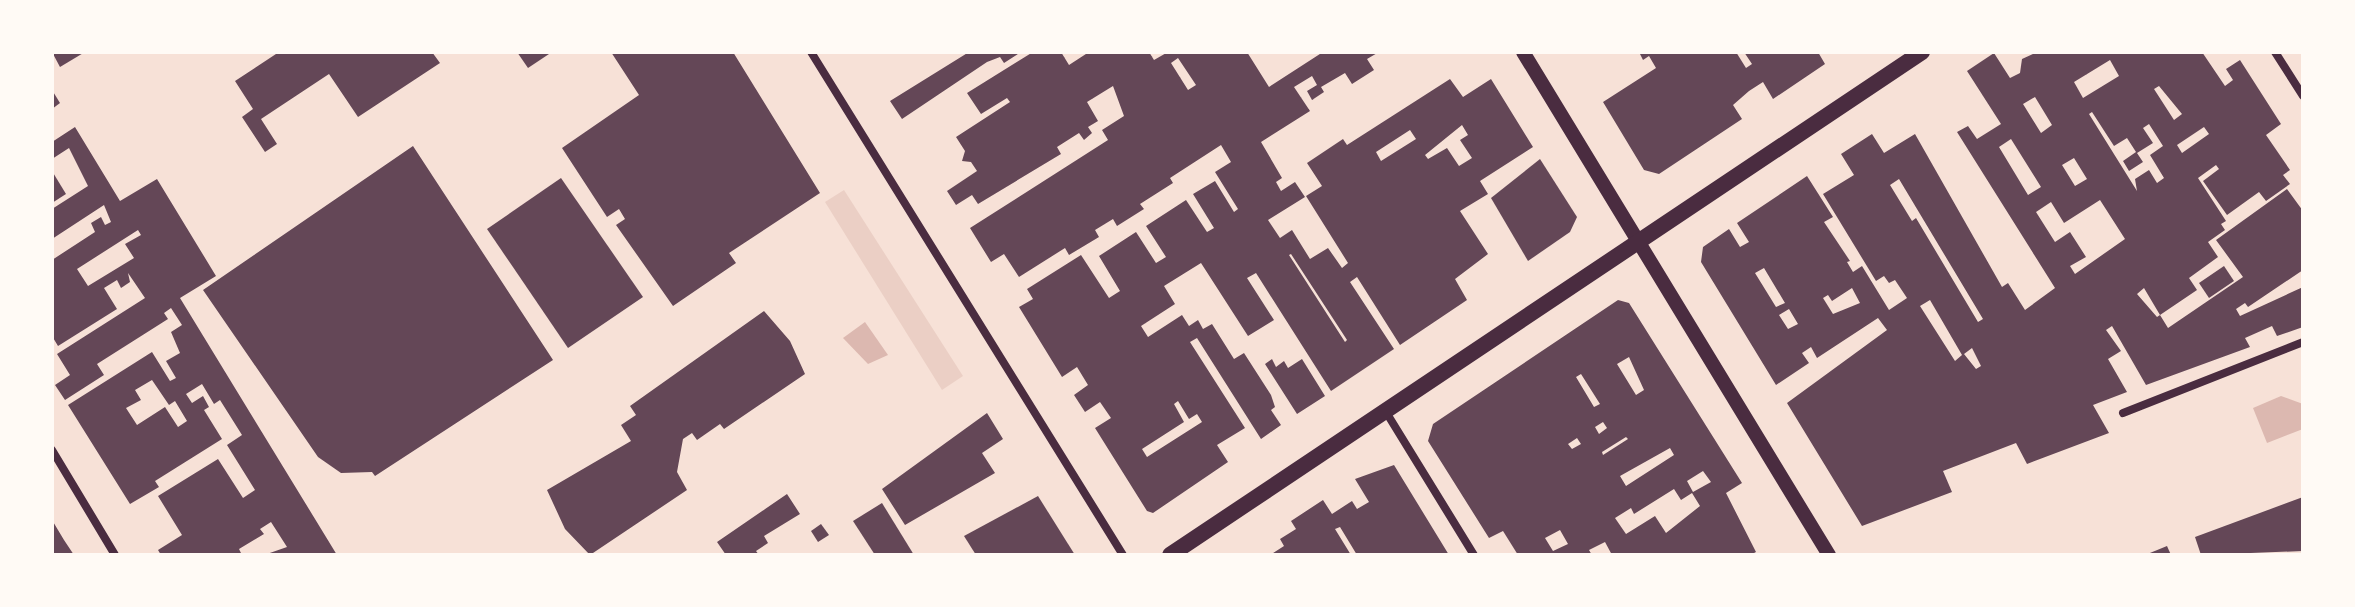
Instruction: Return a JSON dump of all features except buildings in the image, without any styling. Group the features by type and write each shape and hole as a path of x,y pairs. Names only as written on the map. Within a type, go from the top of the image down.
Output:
{"main road":[{"path":"1170,555 1922,52"}],"street":[{"path":"811,52 1123,555"},
{"path":"1523,52 1829,555"},
{"path":"2275,52 2303,96"},
{"path":"2123,413 2303,342"},
{"path":"1386,412 1474,555"},
{"path":"52,450 115,555"}],"shaded area":[{"path":"844,190 963,376 942,390 825,202"},
{"path":"865,322 888,355 868,364 843,338"},
{"path":"2281,396 2303,404 2303,429 2267,443 2253,408"}]}
